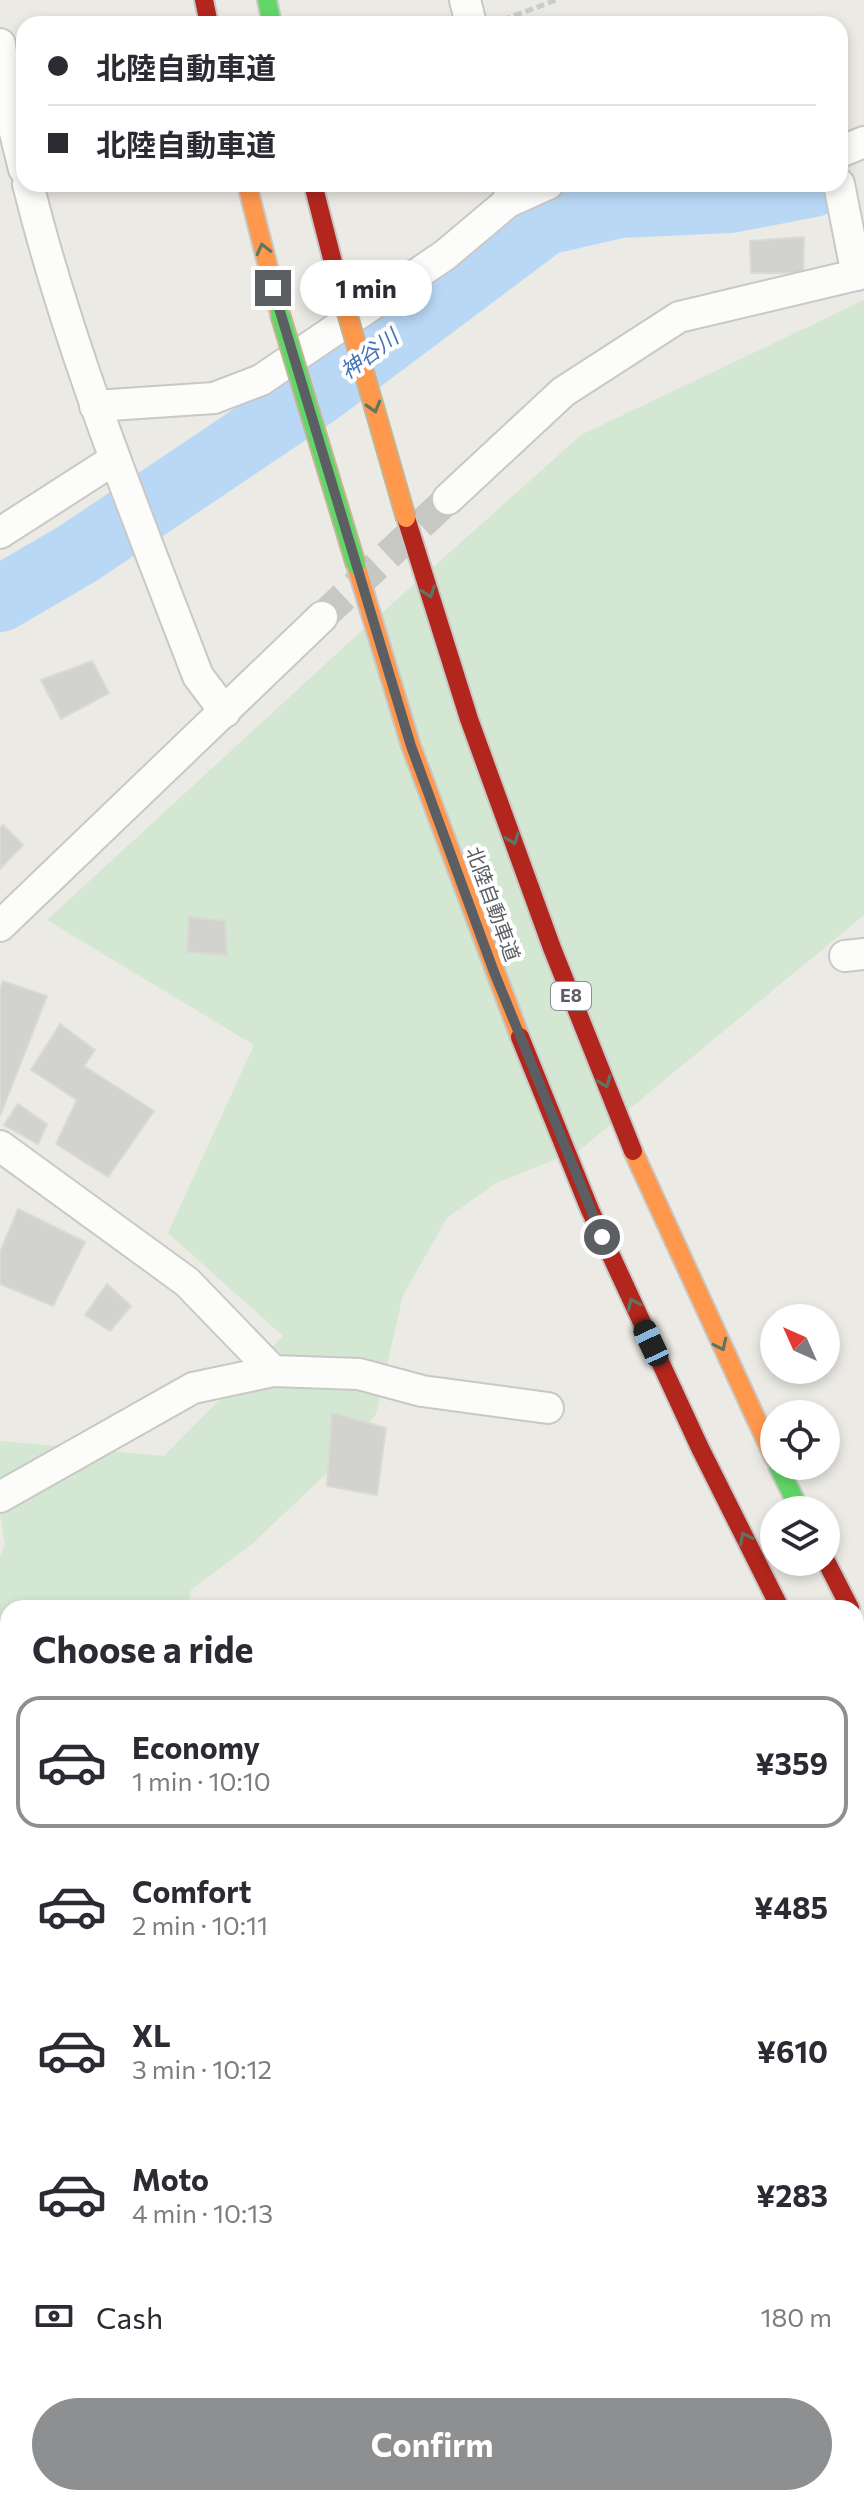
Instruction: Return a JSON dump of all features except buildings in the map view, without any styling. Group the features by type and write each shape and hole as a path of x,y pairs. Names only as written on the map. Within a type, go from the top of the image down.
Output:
{"main road":[{"name":"北陸自動車道","path":"249,192 280,314 411,746 494,972 584,1196 700,1448 776,1600"},
{"name":"北陸自動車道","path":"315,192 406,518 469,719 552,948 645,1182 760,1428"},
{"path":"834,1576 846,1600"}],"street":[{"path":"0,44 6,96 16,137"},
{"path":"30,192 44,249 95,406 198,676 225,712"},
{"path":"448,499 563,392 679,317 861,274 841,192"},
{"path":"95,406 214,398 261,380 445,255 509,193"},
{"path":"0,533 119,467"},
{"path":"0,926 322,617"},
{"path":"0,1146 187,1282 273,1371"},
{"path":"0,1497 193,1388 273,1371 359,1374 422,1391 548,1408"}],"path":[{"path":"513,16 556,0"}],"green space":[{"path":"864,300 864,915 581,1149 496,1183 447,1218 403,1295 376,1414 327,1473 253,1543 191,1590 189,1600 0,1600 0,1556 5,1544 0,1514 0,1441 164,1456 283,1336 168,1233 254,1045 47,920 345,646 581,435"}],"waterway":[{"name":"神谷川","path":"0,599 77,554 318,392 545,222 619,205 730,200 772,192"}],"tunnel":[{"path":"322,617 448,499"}],"traffic: fast":[{"path":"267,0 270,16"},
{"path":"280,314 356,565"},
{"path":"785,1480 793,1496"}],"traffic: slow":[{"path":"249,192 280,314"},
{"path":"337,278 406,518"},
{"path":"356,565 411,746 520,1037"},
{"path":"633,1151 760,1428"}],"traffic: jam":[{"path":"204,0 207,16"},
{"path":"315,192 337,278"},
{"path":"406,518 469,719 552,948 633,1151"},
{"path":"520,1037 590,1210 700,1448 776,1600"},
{"path":"834,1576 846,1600"}],"route":[{"path":"273,288 411,746 494,972 602,1237"}]}
